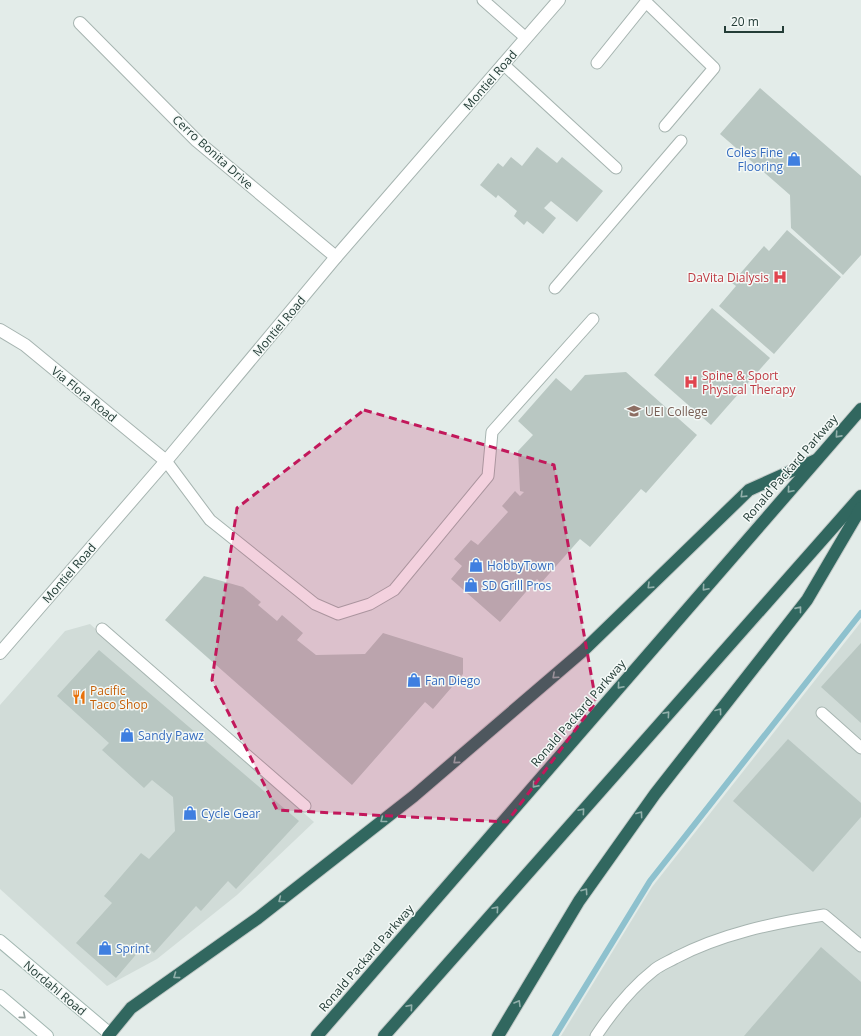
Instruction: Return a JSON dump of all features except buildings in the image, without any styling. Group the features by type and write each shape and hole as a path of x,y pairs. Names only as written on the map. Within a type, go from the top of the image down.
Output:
{"highway":[{"name":"Ronald Packard Parkway","path":"317,1036 861,409"},
{"path":"109,1035 131,1008 258,918 414,796 584,650 749,490 816,460"},
{"path":"384,1036 861,496"},
{"path":"498,1036 583,895 655,794 807,600 861,508"}],"street":[{"name":"Montiel Road","path":"0,653 166,461 336,257 560,0"},
{"name":"Cerro Bonita Drive","path":"80,23 197,141 336,257"},
{"name":"Via Flora Road","path":"0,330 25,345 166,461"},
{"name":"Nordahl Road","path":"0,941 109,1035"},
{"path":"0,996 46,1036"}],"lane":[{"path":"483,0 526,38"},
{"path":"597,63 646,2 714,68 665,126"},
{"path":"503,64 616,168"},
{"path":"555,288 681,141"},
{"path":"166,461 210,520 315,604 338,614 370,604 394,590 488,476 492,432 593,319"},
{"path":"102,629 305,806"},
{"path":"822,714 861,748"},
{"path":"596,1036 612,1012 654,969 690,950 771,924 824,915 861,946"}],"highlighted area":[{"path":"364,410 554,465 596,702 507,822 277,810 212,680 237,508"}],"shaded area":[{"path":"861,622 861,1036 561,1036 652,887"},
{"path":"90,624 314,822 237,895 157,959 107,986 0,889 0,705 65,631"}],"waterway":[{"path":"555,1036 650,881 861,613"}],"place":[{"name":"Coles Fine Flooring","path":"794,159"},
{"name":"DaVita Dialysis","path":"780,277"},
{"name":"Spine & Sport Physical Therapy","path":"691,382"},
{"name":"UEI College","path":"634,411"},
{"name":"HobbyTown","path":"476,565"},
{"name":"SD Grill Pros","path":"471,585"},
{"name":"Fan Diego","path":"414,680"},
{"name":"Pacific Taco Shop","path":"79,697"},
{"name":"Sandy Pawz","path":"127,735"},
{"name":"Cycle Gear","path":"190,813"},
{"name":"Sprint","path":"105,948"}]}
